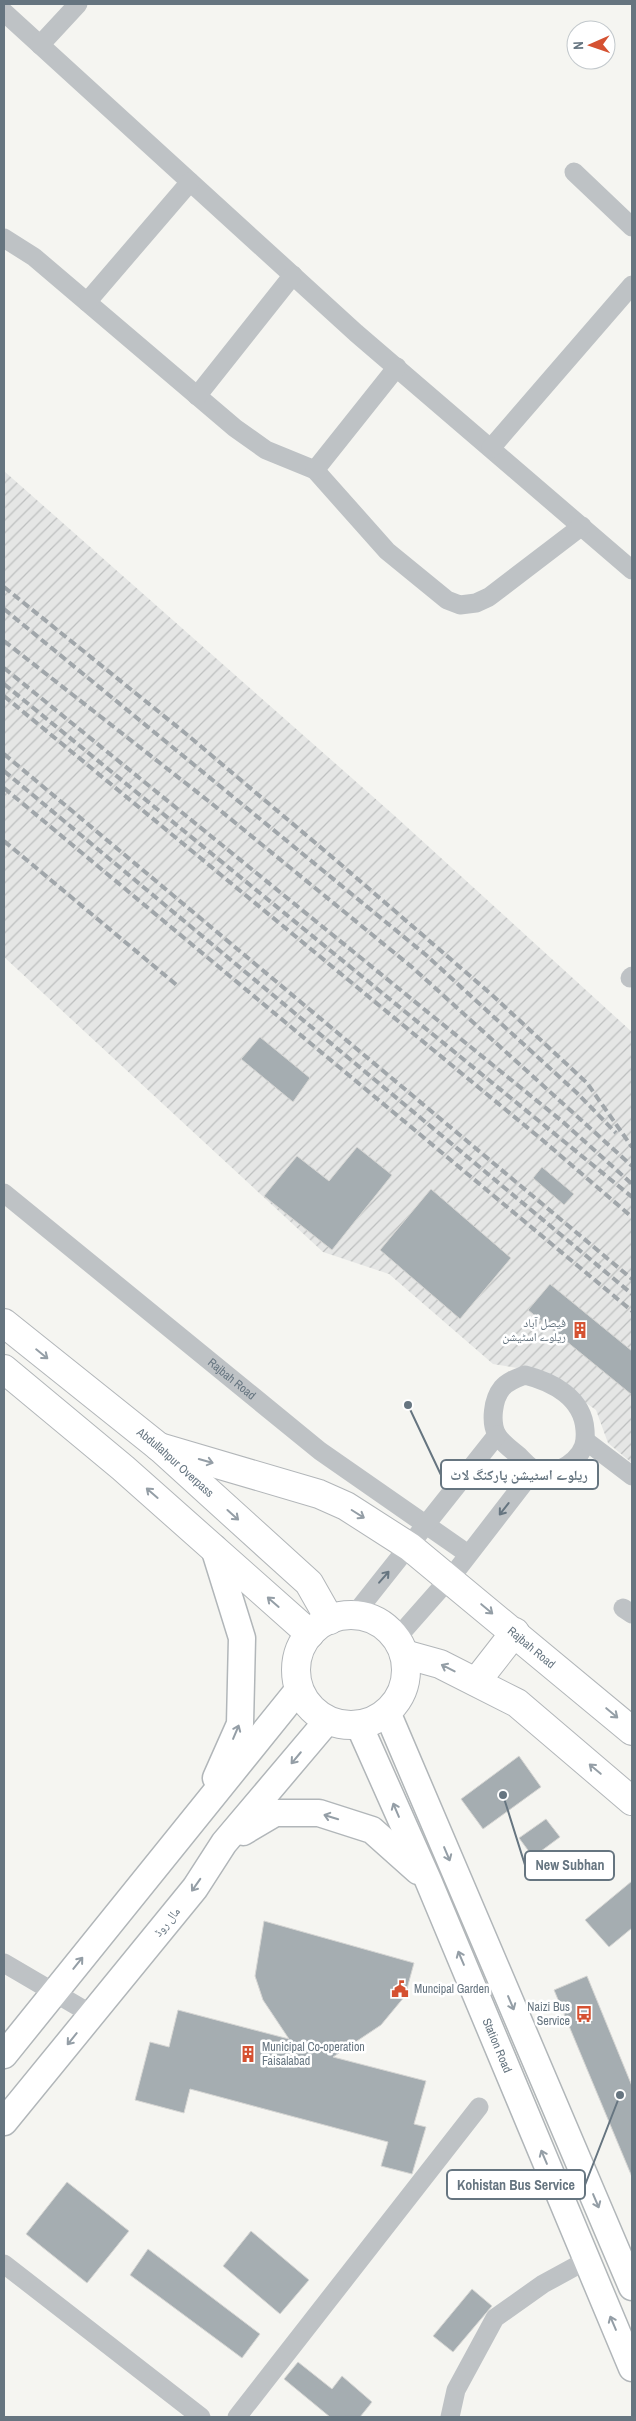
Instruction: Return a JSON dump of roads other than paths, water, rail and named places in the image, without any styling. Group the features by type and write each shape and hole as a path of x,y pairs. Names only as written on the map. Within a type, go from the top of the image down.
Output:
{"main road":[{"name":"Abdullahpur Overpass","path":"4,1323 159,1447 308,1584 331,1623"},
{"path":"4,1369 123,1468 214,1548 331,1623 377,1622 400,1646 517,1703 632,1801"},
{"name":"Rajbah Road","path":"159,1447 319,1494 418,1537 449,1578 632,1731"},
{"path":"203,1809 240,1724 241,1631 214,1548"},
{"path":"331,1623 302,1646 297,1660 296,1675 300,1689 311,1707 328,1720 343,1725 359,1725 374,1721 387,1712 397,1701 404,1686 406,1670 400,1646"},
{"path":"476,1682 515,1632"},
{"path":"4,2055 300,1689"},
{"path":"387,1712 632,2287"},
{"name":"مال روڈ","path":"4,2122 195,1888 224,1843 328,1720"},
{"name":"Station Road","path":"359,1725 428,1880 632,2368"},
{"path":"224,1843 275,1813 319,1813 372,1830 428,1880"}],"street":[{"path":"40,45 78,4"},
{"path":"4,12 293,275 632,570"},
{"path":"574,172 632,227"},
{"path":"87,302 190,182"},
{"path":"4,238 34,257 235,428 266,450 315,470 387,551 447,600 460,605 489,597 582,526"},
{"path":"197,396 293,275"},
{"path":"491,448 632,285"},
{"path":"315,470 397,367"},
{"name":"Rajbah Road","path":"4,1192 320,1451 418,1537 468,1554"},
{"path":"526,1375 555,1386 580,1408 585,1419 586,1441 581,1453 573,1462 557,1471 545,1474 534,1470 497,1435 493,1415 502,1388 511,1380 526,1375"},
{"path":"331,1623 418,1537 497,1435"},
{"path":"586,1441 632,1476"},
{"path":"400,1646 449,1578 534,1470"},
{"path":"4,1963 92,2014"},
{"path":"236,2417 480,2107"},
{"path":"450,2417 456,2390 495,2318 543,2284 587,2260"},
{"path":"4,2264 201,2417"}],"railway":[{"path":"4,587 185,733 491,994 587,1083 632,1147"},
{"path":"4,609 426,955 577,1093 616,1133"},
{"path":"4,641 211,803 413,968 632,1166"},
{"path":"4,668 563,1122 632,1184"},
{"path":"4,684 632,1197"},
{"path":"4,696 540,1138 632,1217"},
{"path":"4,754 632,1279"},
{"path":"4,771 632,1294"},
{"path":"4,788 632,1311"},
{"path":"4,841 179,987"}],"place":[{"name":"فیصل آباد ریلوے اسٹیشن","path":"580,1330"},
{"name":"ریلوے اسٹیشن پارکنگ لاٹ","path":"408,1405"},
{"name":"New Subhan","path":"503,1795"},
{"name":"Muncipal Garden","path":"400,1989"},
{"name":"Naizi Bus Service","path":"584,2014"},
{"name":"Municipal Co-operation Faisalabad","path":"248,2054"},
{"name":"Kohistan Bus Service","path":"620,2095"}]}
